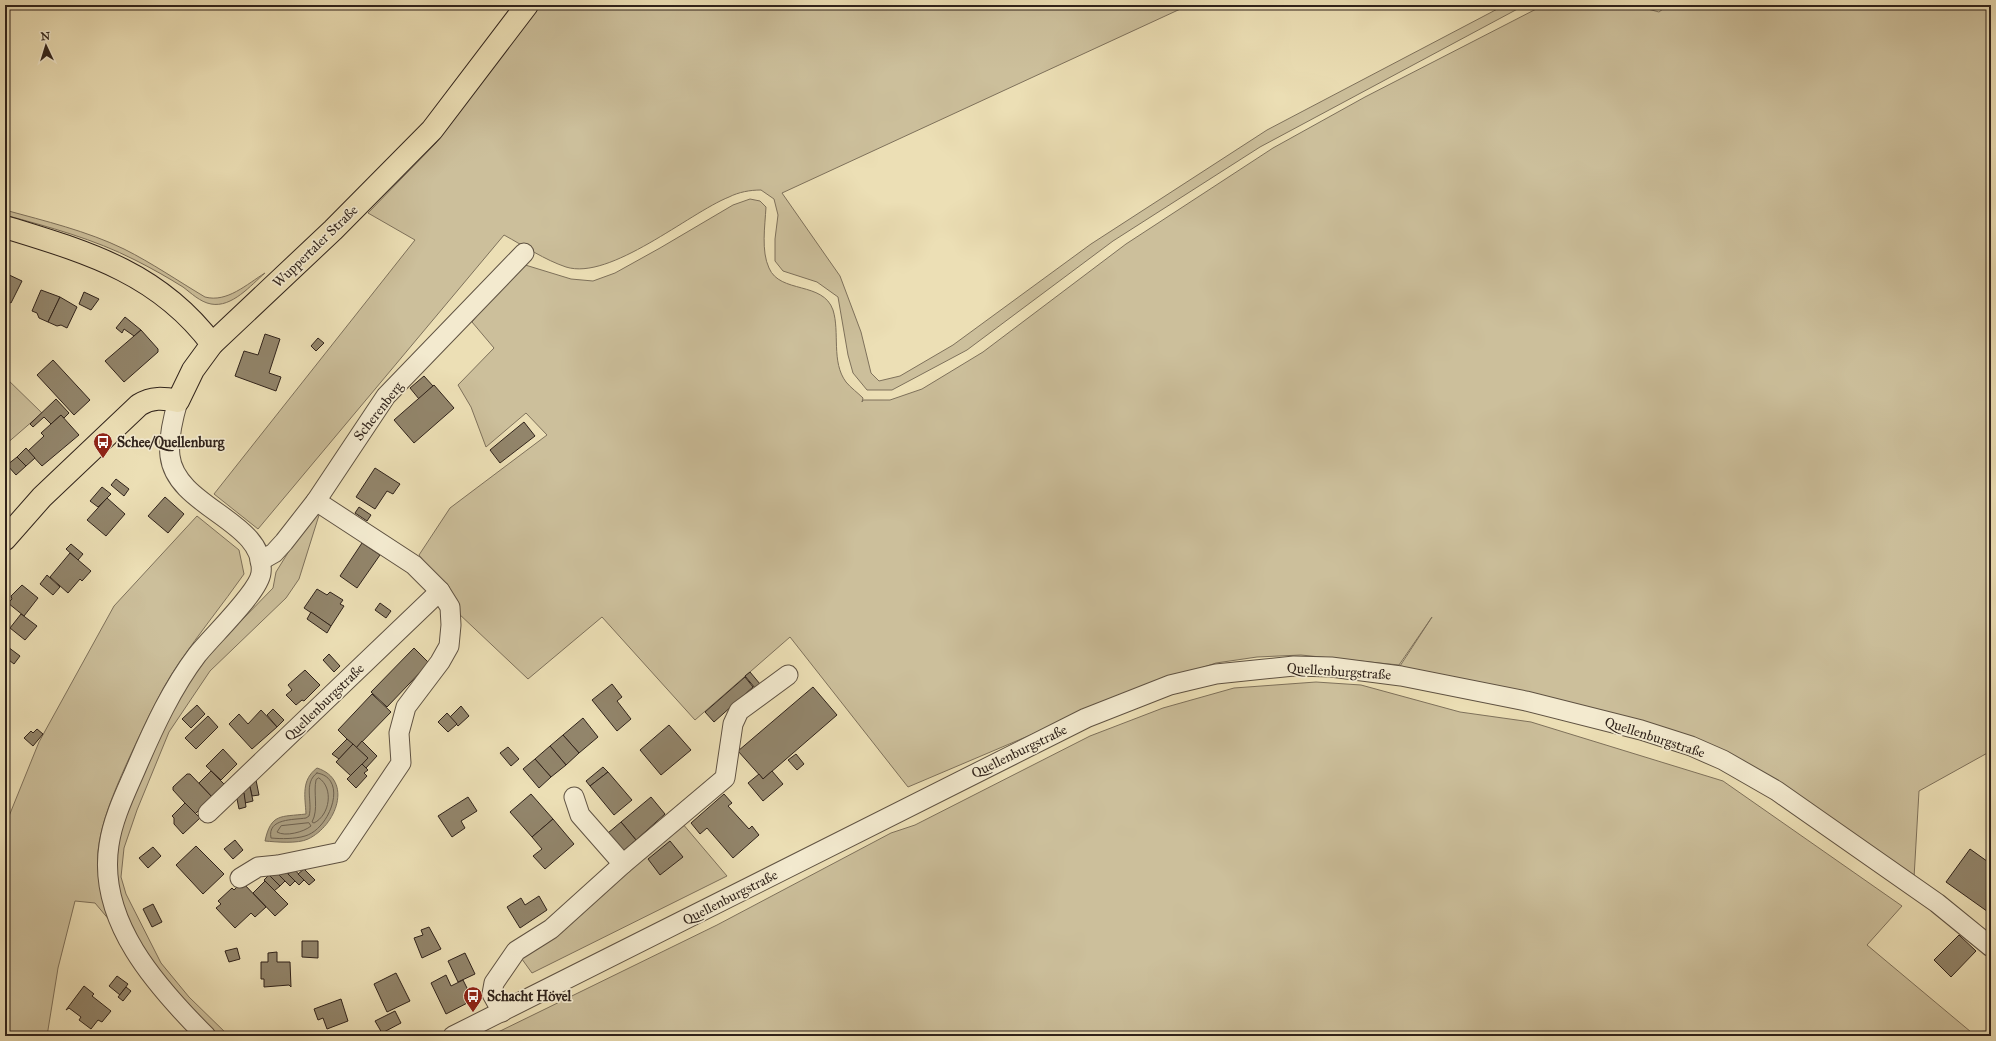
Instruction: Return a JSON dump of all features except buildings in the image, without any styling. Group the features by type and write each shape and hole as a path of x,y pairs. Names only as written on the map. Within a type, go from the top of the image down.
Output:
{"main road":[{"name":"Wuppertaler Straße","path":"178,401 193,370 212,344 333,230 432,130 527,5"},
{"path":"5,227 80,250 119,267 160,292 183,312 212,344"},
{"path":"5,539 42,496 139,405 149,399 161,398 178,401"}],"street":[{"name":"Scherenberg","path":"260,561 274,552 284,542 316,501 386,396 524,253"},
{"name":"Wuppertaler Straße","path":"178,401 170,440 170,458 176,474 187,489 249,538 254,545 260,561"},
{"path":"240,878 258,867 341,852 400,763 399,733 406,707 440,662 449,646 451,625 450,607 440,591 414,565 316,501"},
{"path":"206,1036 158,985 142,962 121,924 108,881 109,845 123,799 165,708 196,657 254,589 261,572 260,561"},
{"name":"Quellenburgstraße","path":"208,813 440,591"},
{"name":"Quellenburgstraße","path":"452,1036 1086,718 1170,685 1216,674 1294,666 1331,667 1401,676 1502,696 1641,730 1691,746 1729,764 1777,791 1937,903 1991,947"},
{"path":"502,1012 492,994 494,982 516,951 551,929 623,864 725,778 733,724 739,711 788,676"},
{"path":"574,797 580,815 623,864"}],"shaded area":[{"path":"539,5 1189,5 782,193 840,276 861,332 871,373 879,381 900,376 953,345 1091,244 1267,130 1505,5 1525,5 1260,147 1113,241 967,350 892,390 867,390 853,373 848,355 838,297 817,282 783,271 775,261 775,239 778,215 774,199 761,190 753,190 733,195 712,205 626,255 604,264 584,269 566,267 558,264 542,257 504,235 258,529 214,494 415,240 368,213 436,143"},
{"path":"1544,5 1633,5 1659,12 1668,5 1991,5 1991,751 1919,791 1914,878 1752,766 1400,666 1432,617 1399,665 1301,655 1257,657 1216,663 1124,693 1047,728 908,787 790,637 695,720 602,617 528,679 457,612 447,590 419,555 450,508 547,435 526,413 486,447 471,407 458,385 494,348 472,322 510,275 522,264 571,279 593,281 615,273 733,205 750,199 760,201 766,207 764,230 765,254 769,268 774,276 791,285 820,295 828,301 833,310 835,319 837,356 841,374 846,382 863,398 862,402 863,400 890,400 922,389 983,352 1126,244 1273,148 1365,97"},
{"path":"5,210 66,227 124,249 145,260 205,297 213,298 229,295 265,273 234,299 226,303 211,304 199,299 183,287 141,263 104,246 71,234 5,215"},
{"path":"5,377 42,413 5,445"},
{"path":"320,512 299,579 286,598 210,671 169,732 137,810 124,848 121,877 126,894 161,963 189,997 229,1036 218,1036 201,1021 149,958 133,930 124,910 118,889 116,847 127,811 161,732 181,695 207,656 273,588 276,572 312,514"},
{"path":"197,516 239,550 244,574 171,675 151,712 121,775 105,818 98,851 98,869 101,887 111,922 95,903 75,901 58,968 47,1036 5,1036 5,826 39,742 114,606"},
{"path":"1316,682 1361,685 1460,712 1531,722 1723,781 1902,906 1867,945 1971,1032 1991,1031 1991,1036 490,1036 717,925 891,833 915,825 1090,736 1163,708 1234,688"},
{"path":"682,823 727,876 532,973 519,955"}],"water":[{"path":"317,768 328,774 335,782 338,792 337,803 333,814 326,824 318,833 304,841 265,841 270,825 278,818 306,814 306,783 308,778"}],"place":[{"name":"Schee/Quellenburg","path":"103,459"},
{"name":"Schacht Hövel","path":"473,1013"}]}
